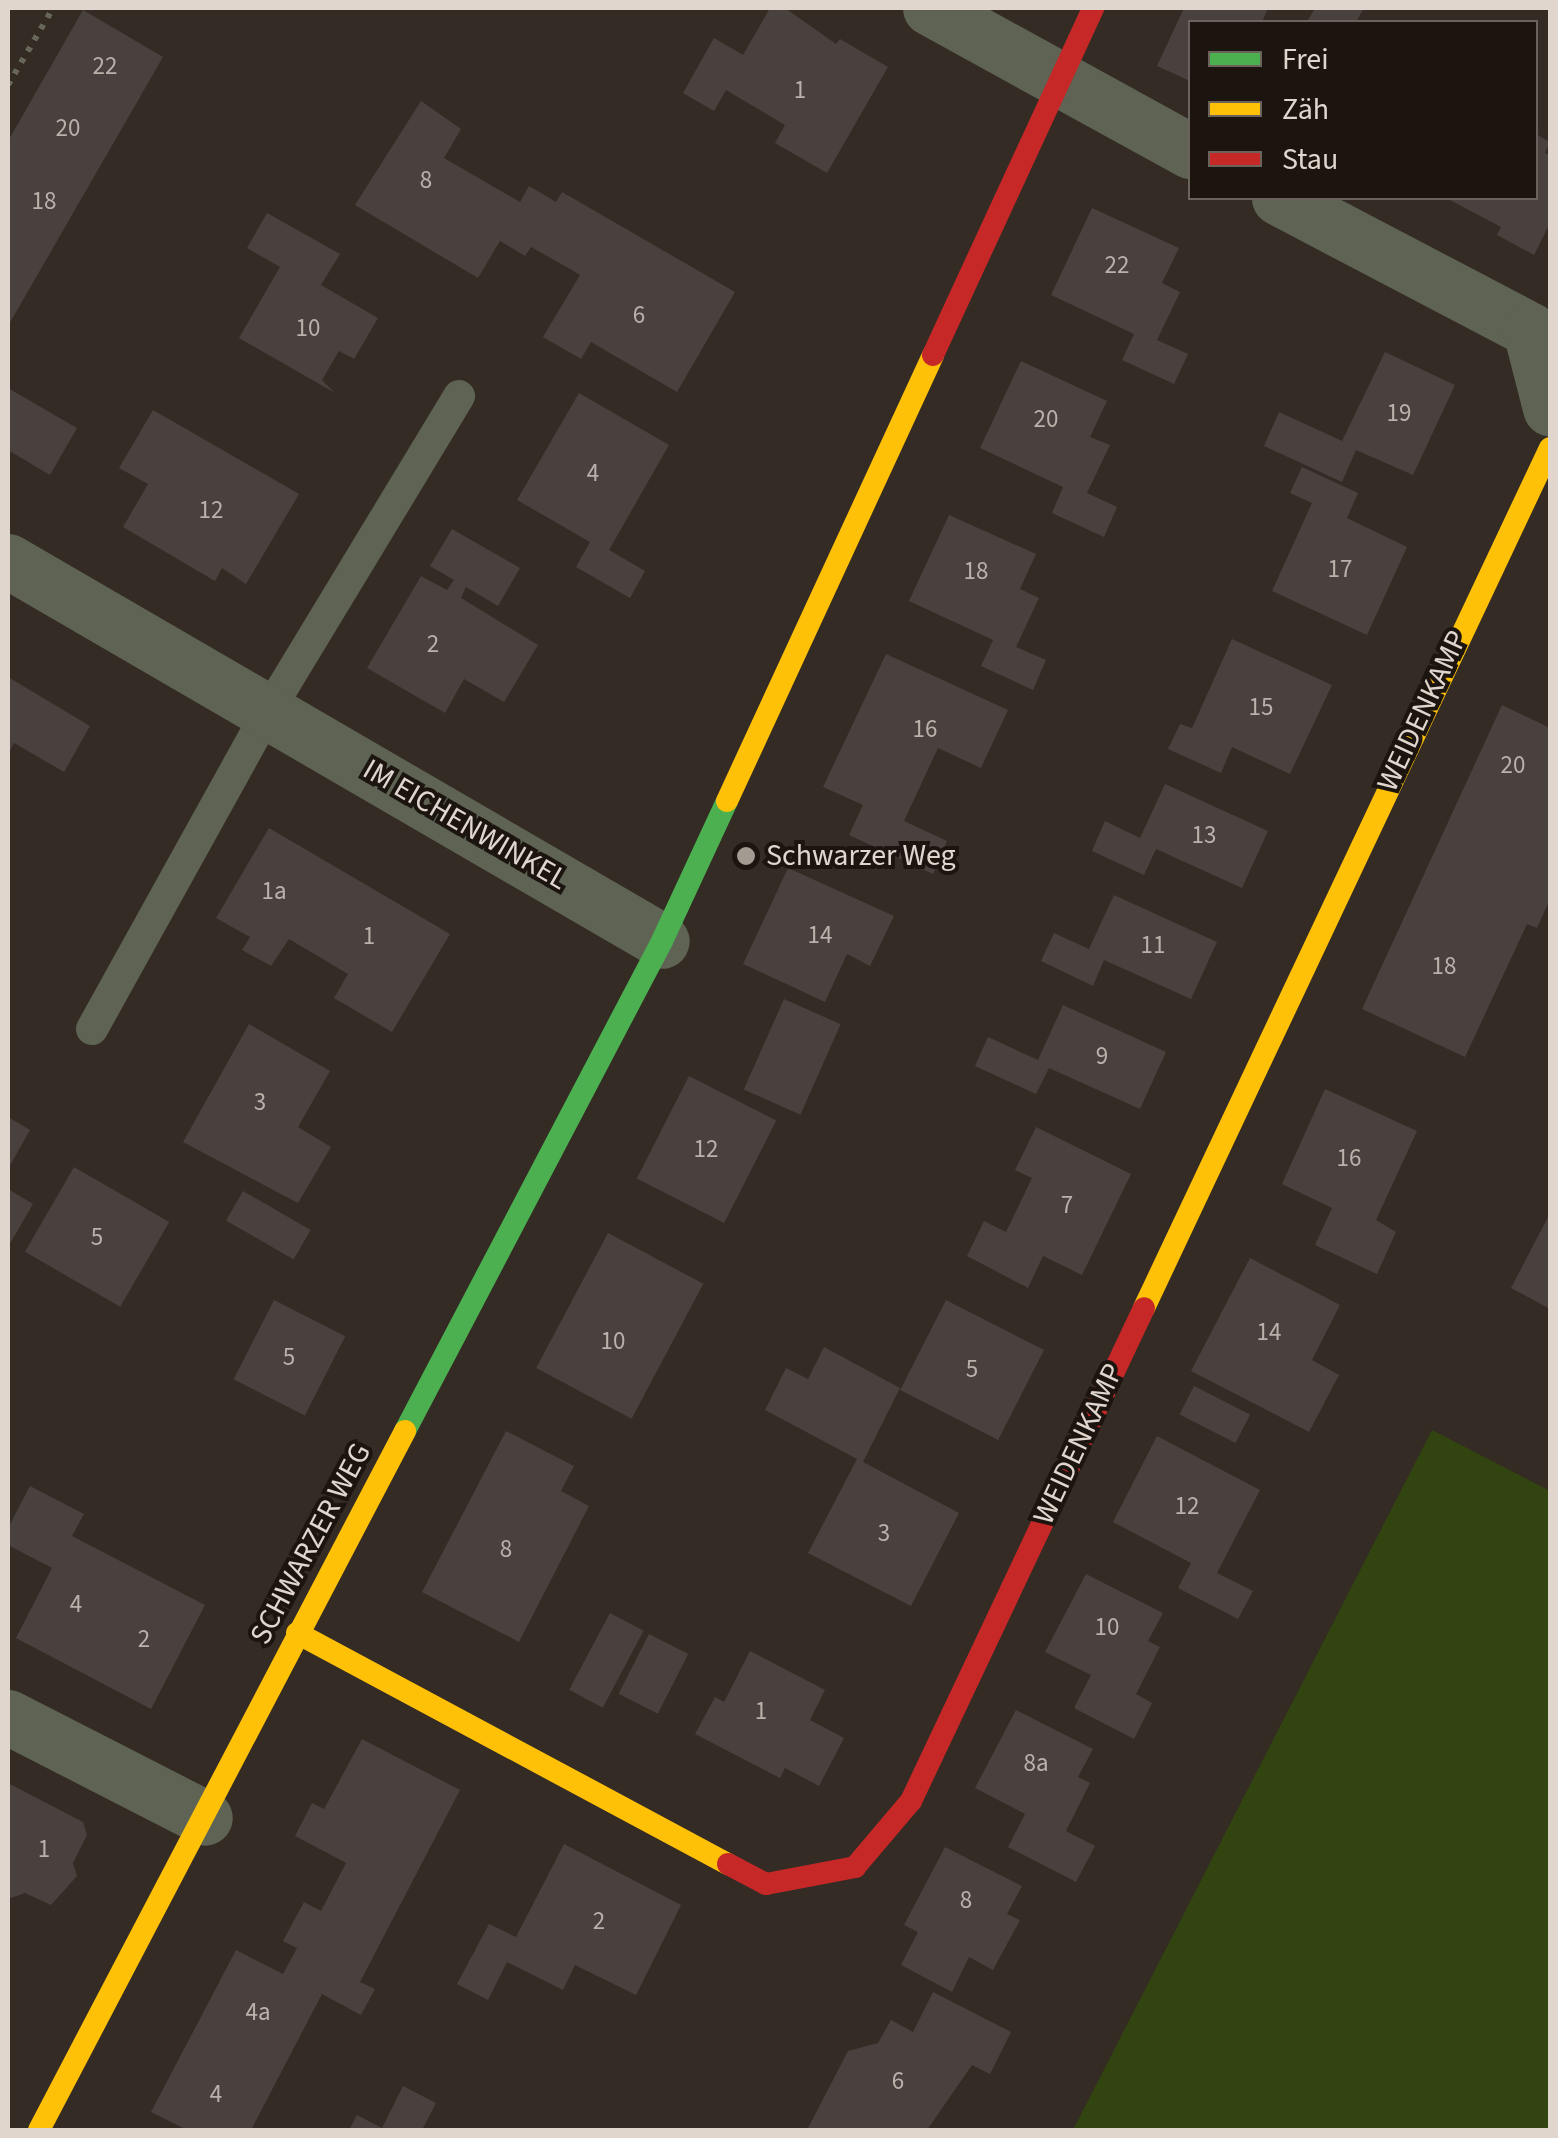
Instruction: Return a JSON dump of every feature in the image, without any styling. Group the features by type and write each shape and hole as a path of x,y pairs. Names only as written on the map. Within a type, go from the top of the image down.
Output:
{"street":[{"path":"930,8 1188,150"},
{"name":"SCHWARZER WEG","path":"39,2130 662,940 1094,8"},
{"path":"1283,200 1530,330 1550,408"},
{"name":"WEIDENKAMP","path":"297,1633 766,1884 855,1867 912,1801 1550,448"},
{"name":"IM EICHENWINKEL","path":"8,561 662,940"},
{"path":"8,1718 205,1818"}],"lane":[{"path":"92,1029 268,710 459,396"}],"path":[{"path":"8,85 53,8"}],"green space":[{"path":"1432,1430 1550,1491 1550,2130 1073,2130"}],"building":[{"path":"770,8 785,8 836,44 840,39 888,67 827,173 775,143 785,125 726,90 714,111 683,93 714,38 743,55"},
{"path":"1184,8 1268,8 1263,20 1188,20 1188,80 1157,66"},
{"path":"1315,8 1364,8 1357,20 1308,20"},
{"path":"83,10 163,57 8,326 8,141"},
{"path":"421,101 461,129 444,158 520,202 529,186 556,202 562,192 735,292 677,392 591,342 581,359 543,337 580,275 570,269 531,247 525,256 500,241 478,278 355,205"},
{"path":"1538,135 1550,142 1545,153 1550,155 1550,223 1534,255 1497,235 1501,227 1450,200 1538,200"},
{"path":"1092,208 1179,248 1162,283 1180,292 1157,340 1188,354 1174,384 1122,360 1134,334 1051,295"},
{"path":"267,213 340,254 321,285 378,318 354,359 339,351 322,380 335,393 239,338 280,267 247,248"},
{"path":"1385,352 1455,385 1413,475 1356,450 1342,482 1264,446 1279,412 1342,441"},
{"path":"1021,361 1107,401 1090,437 1110,445 1087,493 1117,507 1104,537 1052,513 1063,487 980,448"},
{"path":"8,388 77,428 50,475 8,450"},
{"path":"579,393 669,445 609,550 645,571 630,598 576,567 590,542 517,500"},
{"path":"153,410 299,494 246,584 222,568 215,581 123,527 148,484 119,468"},
{"path":"1302,467 1358,493 1347,518 1407,547 1367,635 1272,591 1312,503 1290,493"},
{"path":"949,515 1036,554 1020,589 1039,598 1016,647 1046,660 1033,690 981,666 993,640 909,601"},
{"path":"452,529 520,568 498,606 466,587 461,598 538,645 504,702 464,679 445,713 367,668 421,576 447,590 454,580 430,566"},
{"path":"1232,639 1332,685 1290,774 1232,747 1221,773 1168,749 1180,724 1192,728"},
{"path":"886,654 1008,710 981,768 938,748 904,821 947,841 933,874 849,835 863,805 823,787"},
{"path":"8,677 90,726 64,772 14,743 8,754"},
{"path":"1502,705 1550,728 1550,899 1537,928 1527,924 1465,1057 1362,1009"},
{"path":"1165,784 1268,831 1242,888 1156,849 1144,875 1092,851 1105,821 1140,838"},
{"path":"269,828 450,934 392,1032 334,998 348,974 289,939 271,966 242,950 250,937 216,918"},
{"path":"788,868 894,916 870,966 847,954 825,1002 743,964"},
{"path":"1114,895 1217,942 1191,999 1104,960 1093,986 1041,961 1054,933 1089,949"},
{"path":"784,999 841,1024 800,1115 744,1089"},
{"path":"1063,1005 1166,1052 1140,1109 1049,1068 1036,1094 975,1066 988,1037 1038,1060"},
{"path":"249,1024 330,1071 298,1127 331,1147 298,1203 183,1142"},
{"path":"689,1076 776,1120 724,1223 637,1178"},
{"path":"1325,1089 1417,1131 1376,1220 1396,1232 1377,1274 1315,1245 1332,1208 1282,1184"},
{"path":"8,1117 30,1130 8,1169"},
{"path":"1036,1127 1131,1174 1082,1275 1043,1256 1028,1288 967,1256 984,1221 1006,1232 1032,1178 1015,1170"},
{"path":"74,1167 169,1222 120,1307 25,1252"},
{"path":"8,1189 33,1204 8,1247"},
{"path":"243,1191 311,1230 294,1259 226,1220"},
{"path":"1550,1213 1550,1309 1511,1288"},
{"path":"608,1233 703,1284 632,1419 536,1368"},
{"path":"1250,1258 1340,1305 1312,1360 1339,1375 1309,1432 1191,1371"},
{"path":"274,1300 345,1336 305,1416 234,1379"},
{"path":"946,1300 1044,1350 998,1440 900,1390"},
{"path":"824,1347 900,1388 863,1462 959,1513 911,1606 808,1553 857,1459 765,1410 786,1368 808,1379"},
{"path":"1194,1386 1250,1415 1236,1443 1179,1415"},
{"path":"506,1431 574,1466 561,1491 589,1506 519,1642 422,1592"},
{"path":"1157,1436 1260,1490 1217,1573 1253,1591 1238,1619 1178,1588 1191,1563 1113,1522"},
{"path":"30,1486 84,1514 72,1536 205,1605 151,1709 16,1638 52,1568 8,1545 8,1528"},
{"path":"1086,1574 1163,1613 1148,1641 1160,1647 1136,1694 1152,1703 1134,1739 1074,1708 1091,1675 1045,1652"},
{"path":"610,1613 644,1631 603,1708 569,1690"},
{"path":"649,1634 688,1654 658,1714 619,1694"},
{"path":"750,1651 825,1690 810,1720 844,1738 819,1786 785,1768 780,1778 695,1734 715,1697 724,1702"},
{"path":"1016,1710 1093,1749 1078,1777 1090,1783 1066,1831 1095,1846 1076,1882 1008,1847 1025,1814 975,1788"},
{"path":"362,1739 460,1790 360,1982 375,1989 361,2015 322,1994 251,2130 187,2130 151,2112 236,1950 283,1974 297,1948 283,1941 304,1902 321,1911 346,1863 295,1836 312,1803 324,1809"},
{"path":"8,1783 83,1822 87,1835 73,1863 77,1876 51,1905 25,1893 8,1899"},
{"path":"564,1844 681,1905 636,1995 575,1965 563,1990 507,1962 488,2000 457,1984 489,1924 516,1937"},
{"path":"945,1847 1022,1886 1007,1914 1020,1920 993,1970 969,1957 952,1992 901,1965 918,1932 904,1925"},
{"path":"933,1992 1011,2032 990,2074 972,2065 927,2130 807,2130 848,2051 878,2043 891,2020 913,2032"},
{"path":"403,2086 436,2103 422,2130 349,2130 357,2115 382,2128"}],"traffic: fast":[{"path":"405,1431 662,941 727,801"}],"traffic: slow":[{"path":"727,801 933,355"},
{"path":"1144,1308 1550,448"},
{"path":"39,2130 405,1431"},
{"path":"297,1633 728,1864"}],"traffic: jam":[{"path":"933,355 1093,8"},
{"path":"728,1864 766,1884 855,1867 911,1801 1144,1308"}],"place":[{"name":"Schwarzer Weg","path":"746,856"}]}
